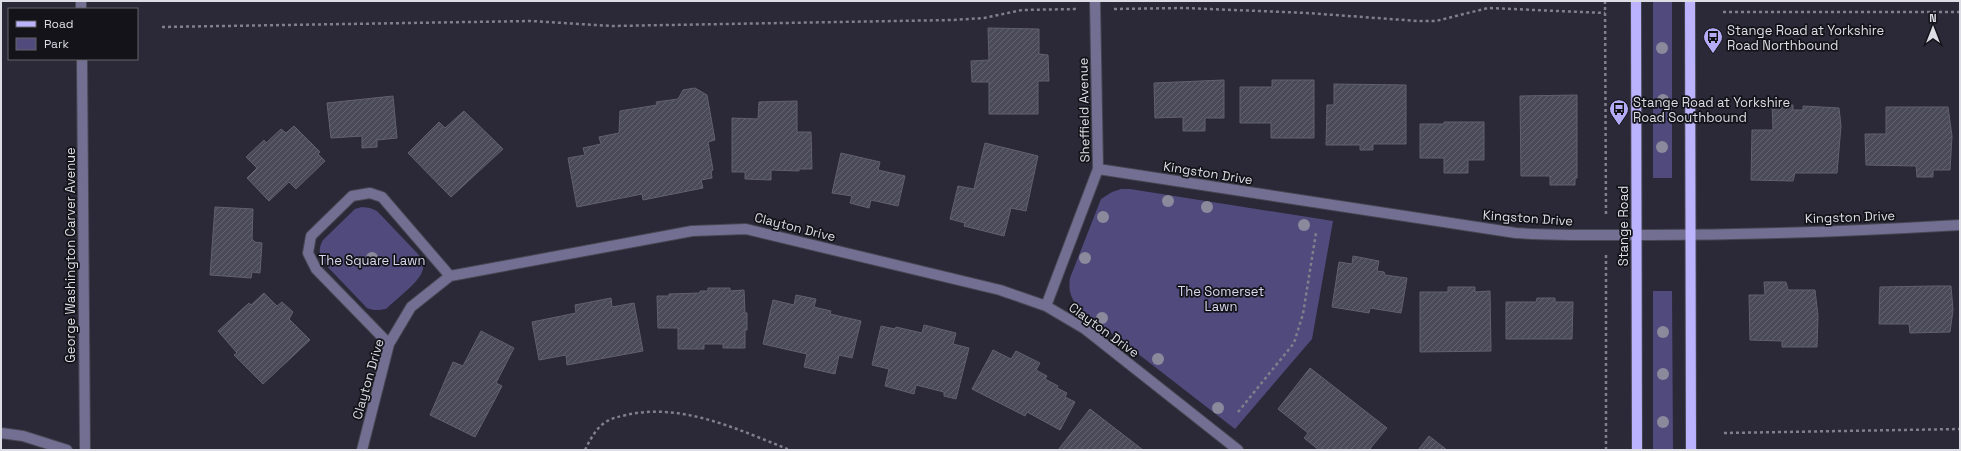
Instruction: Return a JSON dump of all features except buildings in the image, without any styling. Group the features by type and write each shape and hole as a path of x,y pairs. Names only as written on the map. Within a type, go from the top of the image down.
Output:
{"main road":[{"name":"Stange Road","path":"1636,1 1637,450"},
{"path":"1690,1 1691,450"}],"street":[{"name":"Sheffield Avenue","path":"1046,306 1098,169 1095,5"},
{"name":"George Washington Carver Avenue","path":"82,60 85,450"},
{"name":"Kingston Drive","path":"1098,169 1508,232 1560,236 1691,235 1876,230 1960,225"},
{"path":"389,344 316,269 308,253 312,236 352,196 370,193 382,197 450,276"},
{"name":"Clayton Drive","path":"362,450 389,344 411,307 450,276 692,231 746,229 1000,290 1046,306 1085,329 1238,450"},
{"path":"1,432 22,436 67,450"}],"path":[{"path":"1605,1 1606,215"},
{"path":"162,27 531,21 612,26 952,20 984,18 1022,10 1095,5 1307,13 1418,21 1436,21 1488,8 1605,13"},
{"path":"1723,12 1960,12"},
{"path":"1238,412 1294,343 1304,314 1316,233"},
{"path":"1606,256 1606,450"},
{"path":"584,450 596,430 604,423 612,418 644,411 691,416 712,421 790,450"},
{"path":"1724,433 1960,429"}],"green space":[{"path":"1653,1 1672,1 1672,178 1653,178"},
{"name":"The Somerset Lawn","path":"1121,189 1130,189 1333,221 1312,339 1235,429 1079,308 1072,298 1069,287 1070,278 1101,199 1112,192"},
{"name":"The Square Lawn","path":"362,207 377,211 418,254 423,263 422,272 416,281 386,309 374,310 367,308 321,260 320,250 323,240 355,209"},
{"path":"1653,291 1672,291 1673,450 1653,450"}],"place":[{"name":"Stange Road at Yorkshire Road Northbound","path":"1713,54"},
{"name":"Stange Road at Yorkshire Road Southbound","path":"1619,126"}]}
